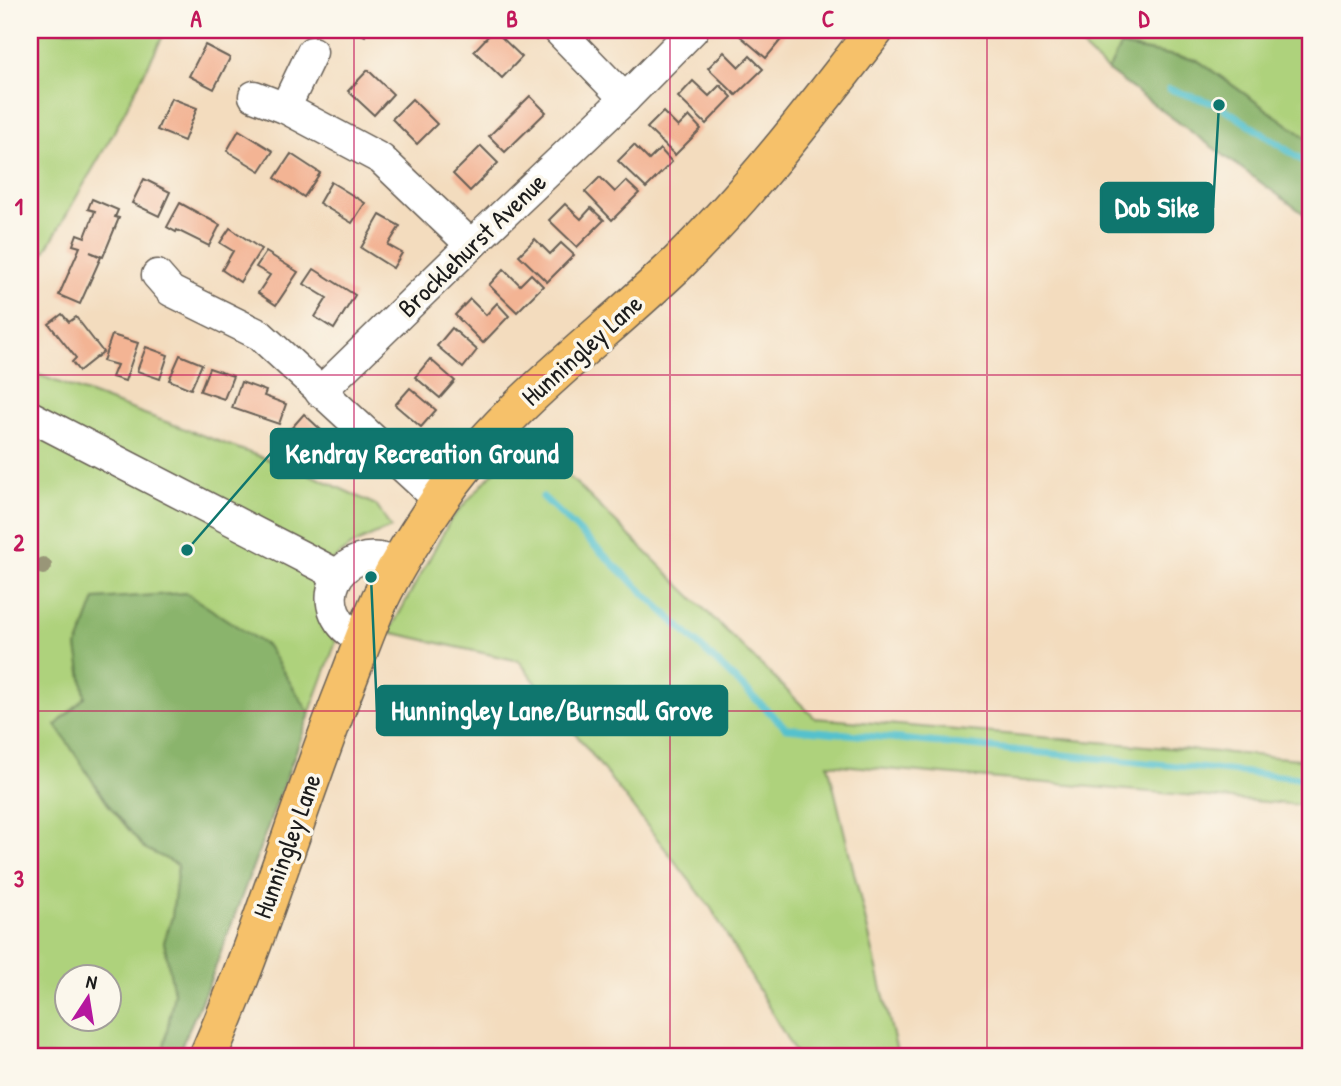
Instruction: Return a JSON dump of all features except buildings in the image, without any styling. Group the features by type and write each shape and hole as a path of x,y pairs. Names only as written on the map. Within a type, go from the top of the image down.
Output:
{"main road":[{"name":"Hunningley Lane","path":"208,1056 380,600 398,564 439,500 477,448 523,402 688,252 790,140 875,30"}],"street":[{"path":"558,30 625,99"},
{"name":"Brocklehurst Avenue","path":"320,392 471,244 625,99 681,34"},
{"path":"285,108 312,52"},
{"path":"254,96 285,108 382,159 471,244"},
{"path":"157,275 171,291 260,335 439,500"},
{"path":"30,416 338,575"},
{"path":"364,640 351,635 341,626 331,601 332,587 338,575 359,558 386,558 398,564"}],"green space":[{"path":"30,30 166,30 114,132 34,271 33,373 318,478 376,505 391,528 347,549 313,583 319,617 336,642 210,981 177,1056 30,1056"},
{"path":"1064,30 1291,30 1309,40 1311,36 1311,141 1197,60 1121,46 1108,71"},
{"path":"1120,46 1197,60 1311,141 1311,219 1108,71"},
{"path":"527,435 815,718 1311,760 1311,806 828,764 898,1056 797,1056 711,908 519,661 389,632 451,519"},
{"path":"186,593 267,646 310,714 210,981 177,1056 169,1056 164,1047 174,993 164,942 172,917 178,865 144,848 107,803 56,725 85,697 77,647 95,599"}],"waterway":[{"path":"1169,89 1219,105 1311,166"},
{"path":"543,497 786,728 1311,779"}],"place":[{"name":"Dob Sike","path":"1219,105"},
{"name":"Kendray Recreation Ground","path":"187,550"},
{"name":"Hunningley Lane/Burnsall Grove","path":"371,577"}]}
